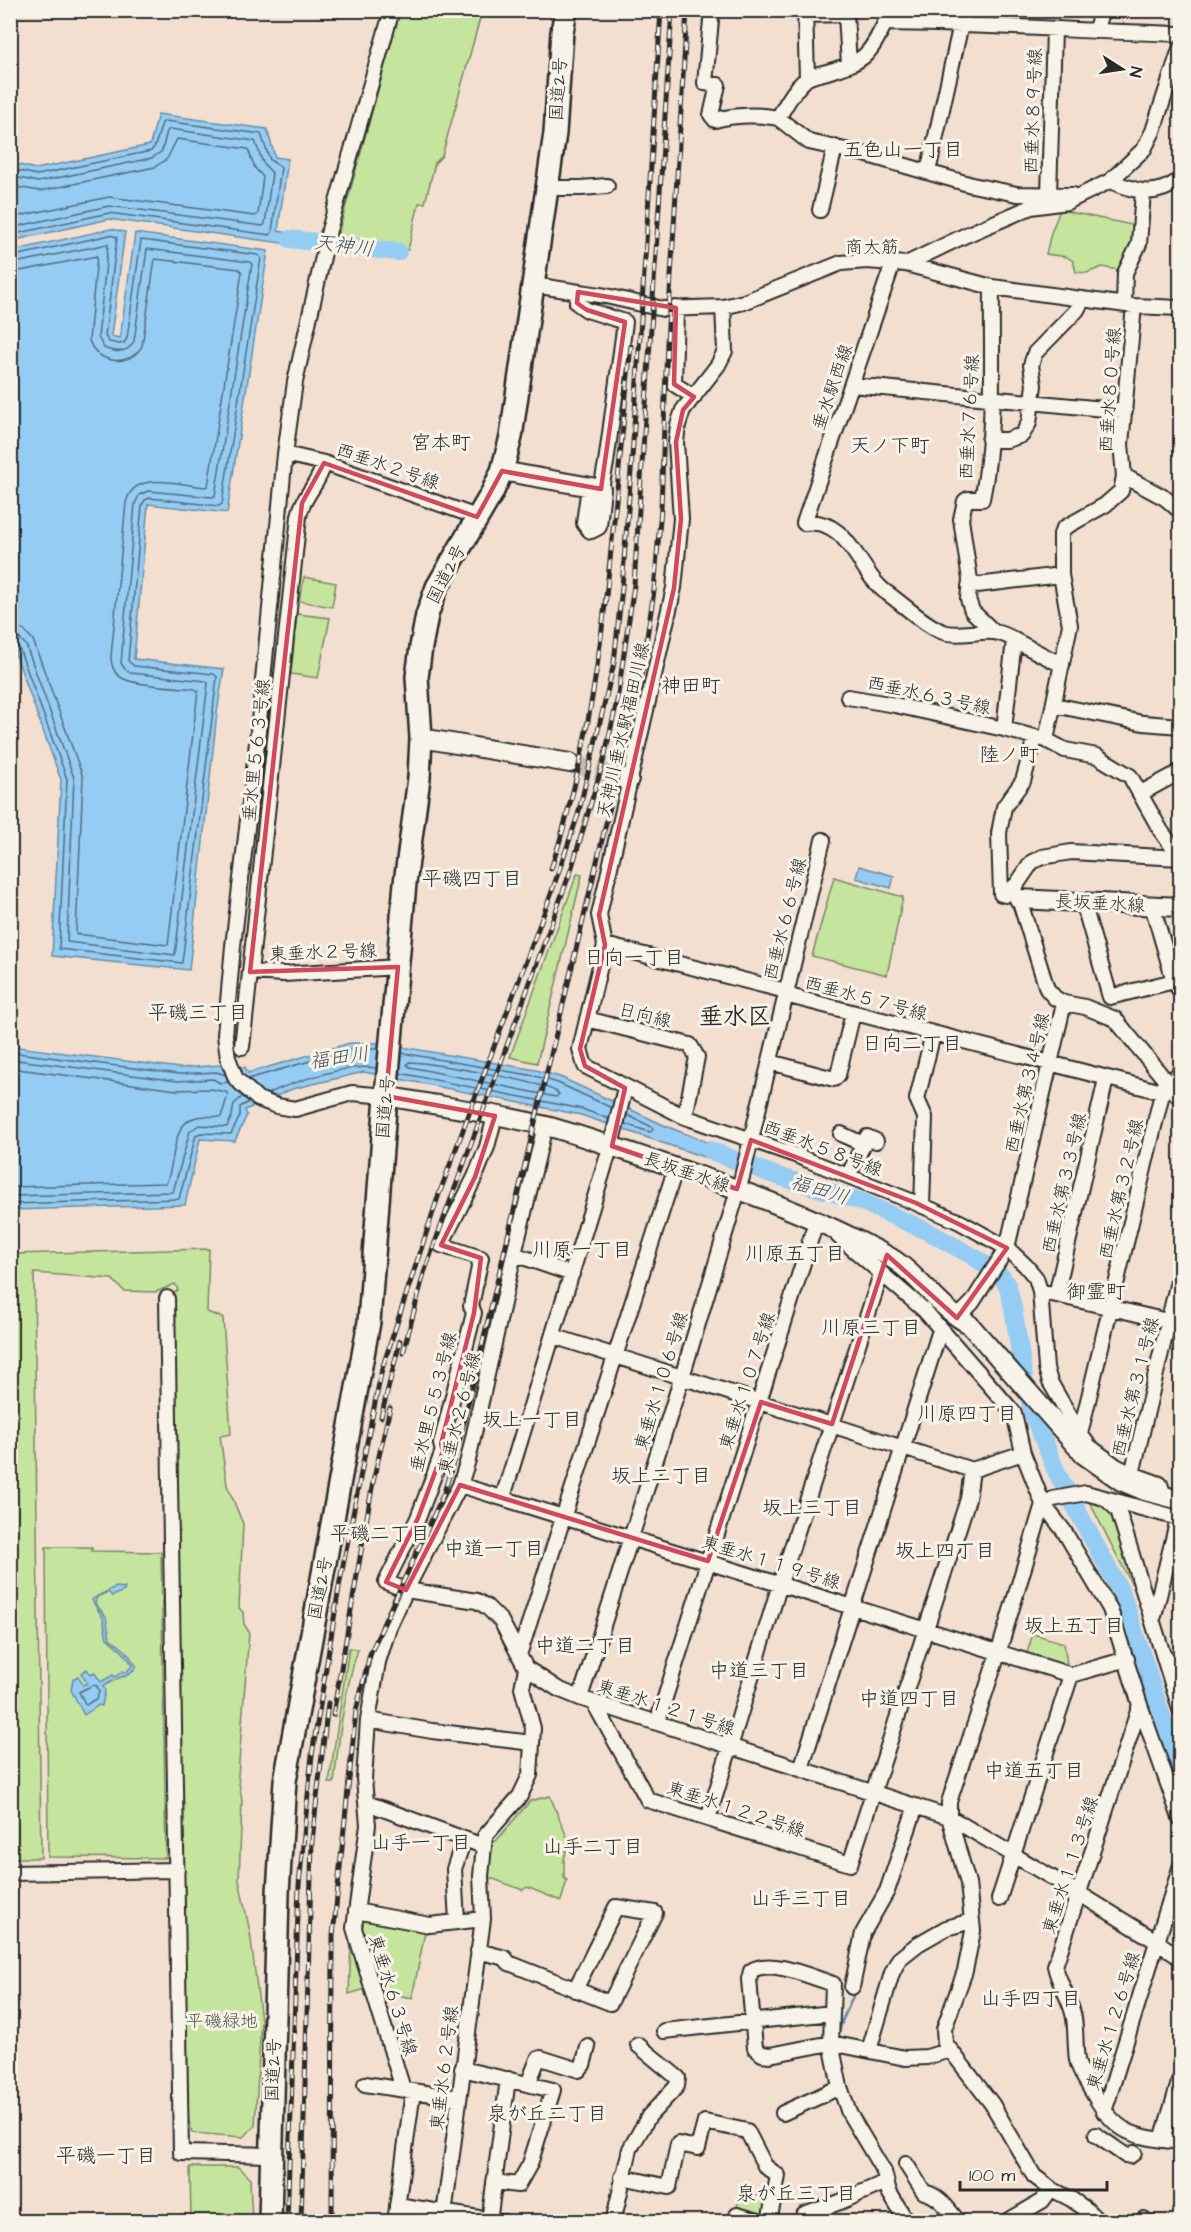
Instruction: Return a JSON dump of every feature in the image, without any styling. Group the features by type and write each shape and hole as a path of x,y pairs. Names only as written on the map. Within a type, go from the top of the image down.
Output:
{"highway":[{"name":"国道2号","path":"270,2222 278,1893 285,1781 369,1322 386,1089 405,883 419,778 421,738 417,677 427,615 440,581 502,471 514,419 555,133 562,32 566,10"}],"main road":[{"path":"502,471 596,488"},
{"path":"421,738 570,763"},
{"name":"長坂垂水線","path":"1008,896 1180,907"},
{"name":"長坂垂水線","path":"386,1089 495,1116 613,1140 676,1167 739,1183 888,1256 925,1286 957,1318 964,1335 1005,1374 1082,1461 1117,1490 1180,1513"},
{"name":"長坂垂水線","path":"1082,1461 1145,1491 1172,1498"}],"street":[{"path":"386,1089 352,1093 295,1109 277,1106 258,1099 236,1079 228,1058 225,1035 285,454 295,382 329,230 392,10"},
{"path":"712,10 705,83 718,85 711,115 715,120 727,117 769,116 778,118 809,142 928,172 1017,194 1084,195"},
{"path":"928,172 961,24 968,10"},
{"path":"1095,31 1102,10"},
{"path":"807,78 805,13 846,14 849,66"},
{"path":"778,118 791,95 807,78 849,66 865,56 885,23 929,17 961,24 1180,34"},
{"name":"西垂水８９号線","path":"1049,194 1054,30"},
{"path":"899,264 1031,207 1067,202 1110,181 1144,149 1153,131 1180,49"},
{"path":"820,210 835,147"},
{"path":"1110,181 1143,192 1155,191 1180,180"},
{"path":"547,188 608,186"},
{"name":"西垂水８０号線","path":"1124,476 1120,444 1125,411 1129,305 1125,273 1139,244 1143,192"},
{"name":"商大筋","path":"532,285 663,309 723,307 744,302 841,263 867,261 899,264 992,287 1129,305 1180,308"},
{"name":"垂水駅西線","path":"899,264 852,385 804,523 817,521 848,541 872,580 932,628 948,633 992,630"},
{"name":"西垂水７６号線","path":"992,287 991,397 986,478 982,499 968,499 961,512 969,586 968,599 972,611 992,630"},
{"path":"578,292 577,303 587,310 625,322 606,463 596,488"},
{"path":"989,440 1007,440 1022,435 1029,423 1034,385 1031,365 1035,353 1077,309 1083,299"},
{"name":"天神川垂水駅福田川線","path":"625,1088 585,1066 580,1049 605,945 599,915 626,778 674,588 681,519 676,442 678,425 683,410 718,365 724,351 723,307"},
{"path":"676,308 674,384 694,397"},
{"path":"852,385 1125,411"},
{"name":"西垂水２号線","path":"285,454 324,463 477,517"},
{"name":"垂水里５６３号線","path":"242,1047 299,516 302,503 318,481 324,463"},
{"path":"969,586 1061,575 1061,534 1064,528 1105,506 1121,490 1124,476 1166,498 1180,511"},
{"name":"西垂水第３４号線","path":"957,1318 972,1303 1005,1251 1064,1003 1055,998 1047,988 1008,896 999,833 1004,807 1023,781 1054,705 1070,625 1061,575"},
{"path":"992,630 1006,634 1062,665"},
{"path":"1004,729 1014,640"},
{"name":"西垂水６３号線","path":"848,697 1004,729 1041,739 1065,750 1098,756 1130,776 1161,831 1180,857"},
{"path":"1054,705 1143,723 1180,726"},
{"path":"1141,794 1180,772"},
{"name":"西垂水６６号線","path":"750,1144 823,840"},
{"path":"1008,896 1032,862 1042,857 1071,852 1180,857"},
{"path":"1083,902 1110,997 1177,981 1152,905"},
{"name":"西垂水５７号線","path":"605,945 723,974 786,991 793,997 1106,1079 1171,1080"},
{"name":"東垂水２号線","path":"250,972 284,974 398,967"},
{"path":"1064,1003 1085,1007 1115,1018 1171,1080 1180,1098"},
{"path":"770,1062 834,1079 838,1075 853,1013"},
{"name":"日向線","path":"587,1019 690,1045 697,1057 685,1117"},
{"path":"922,1206 925,1117 917,1099 933,1034"},
{"name":"西垂水第３３号線","path":"1056,1295 1106,1079"},
{"name":"西垂水第３２号線","path":"1080,1434 1171,1080"},
{"path":"503,1497 613,1140 625,1088"},
{"name":"西垂水５８号線","path":"625,1088 685,1117 750,1144 848,1176 960,1222 1026,1266 1036,1278 1040,1291"},
{"name":"垂水里５５３号線","path":"386,1582 418,1518 443,1451 441,1444 474,1313 471,1305 481,1258 441,1245 475,1177 487,1147 495,1116"},
{"name":"東垂水２６号線","path":"356,1911 368,1825 364,1779 368,1719 378,1662 389,1627 406,1590 460,1485 484,1392 545,1126"},
{"path":"841,1134 870,1143 848,1176"},
{"name":"東垂水１０６号線","path":"580,1698 682,1377 750,1144"},
{"path":"519,1655 676,1167"},
{"path":"822,1225 924,1310 1014,1413 1023,1453 1064,1531 1110,1608 1140,1705 1180,1818"},
{"name":"東垂水１０７号線","path":"657,1723 760,1401 822,1225"},
{"path":"514,1254 572,1274"},
{"name":"西垂水第３１号線","path":"1132,1474 1175,1323 1180,1273"},
{"path":"708,1819 780,1584 880,1274"},
{"path":"1172,1498 1160,1484 1132,1474 1097,1453 1080,1434 1050,1382 1046,1368 1040,1291 1175,1323"},
{"path":"167,1298 181,2153 270,2155"},
{"path":"801,1769 940,1330"},
{"path":"553,1336 972,1470 1023,1453"},
{"path":"872,1792 968,1499 972,1470"},
{"name":"東垂水１１９号線","path":"460,1485 1071,1675"},
{"path":"1048,1502 1086,1493 1180,1513 1153,1618"},
{"path":"1103,1497 1118,1510 1180,1709"},
{"path":"1048,1502 949,1802 949,1817 968,1883 973,1931 965,1971 944,2029 945,2043 992,2104 1034,2176 1087,2210 1099,2222"},
{"name":"東垂水１２１号線","path":"386,1582 406,1590 477,1600 501,1621 526,1668 558,1689 594,1703 949,1817 1080,1894 1180,1958"},
{"path":"1164,1658 1180,1663"},
{"path":"999,1899 1071,1675 1127,1659"},
{"path":"367,1803 483,1846 485,1836 520,1796 530,1775 533,1728 522,1688 526,1668"},
{"name":"東垂水１２２号線","path":"594,1703 648,1800 850,1864 872,1792"},
{"name":"東垂水１１３号線","path":"1104,2112 1077,2062 1074,2017 1067,1993 1055,1966 1140,1705"},
{"path":"368,1719 432,1731 532,1743"},
{"path":"852,1987 863,1933 887,1891 916,1806"},
{"path":"457,1922 454,1869 464,1839"},
{"name":"東垂水６２号線","path":"444,2217 483,1919 481,1876 483,1846"},
{"name":"東垂水１２６号線","path":"1104,2112 1180,1868"},
{"path":"10,1873 177,1870"},
{"path":"478,1951 505,1958 509,1964 575,1990 610,2003 655,1913 616,1907 575,1990"},
{"path":"356,1911 430,1925 483,1919"},
{"name":"東垂水６３号線","path":"356,1911 354,1928 408,2090"},
{"path":"869,2050 892,1973 899,1959 918,1944 946,1928 972,1921"},
{"path":"907,2222 889,2192 884,2172 849,2113 840,2087 831,2043 833,1984 775,1966 759,1966 751,1971 749,1979 755,2048 762,2054 770,2055 831,2043 905,2058 927,2057 950,2050"},
{"path":"664,2031 832,2013"},
{"path":"613,2222 630,2149 649,2116 676,2086 678,2078 638,2045"},
{"path":"528,2084 538,2059 579,2070 583,2065 588,2047"},
{"path":"462,2069 553,2090 530,2164 518,2185 494,2182"},
{"path":"489,2220 508,2079"},
{"path":"1162,2140 1180,2079"},
{"path":"366,2084 459,2098"},
{"path":"783,2113 840,2087"},
{"path":"395,2222 408,2090"},
{"path":"1104,2112 1121,2129 1137,2136 1180,2142"},
{"path":"622,2177 669,2187 678,2144 698,2148 705,2122 747,2131 765,2166 778,2176 769,2222"},
{"path":"1096,2135 1125,2155 1130,2156 1134,2153"},
{"path":"906,2164 924,2192 932,2194 944,2204 959,2222"},
{"path":"802,2222 804,2215 886,2181"},
{"path":"1010,2221 1042,2201 1051,2189"},
{"path":"397,2205 444,2217 504,2222"},
{"path":"736,2222 737,2215 762,2222"}],"highlighted area":[{"path":"578,292 676,308 674,384 694,397 683,410 676,442 681,519 674,588 599,915 605,945 580,1049 585,1066 625,1088 612,1146 737,1189 751,1140 916,1203 1007,1248 957,1318 887,1255 832,1424 761,1402 708,1561 460,1485 406,1590 386,1582 418,1518 443,1451 441,1444 474,1313 481,1258 441,1245 475,1177 495,1116 386,1096 398,967 250,972 302,503 324,463 477,517 502,471 601,489 625,322 587,310 577,303"}],"green space":[{"path":"400,11 482,11 442,156 435,163 425,203 419,203 408,250 337,238"},
{"path":"1060,210 1137,226 1132,251 1122,271 1102,267 1087,273 1076,272 1073,261 1067,257 1046,254"},
{"path":"304,577 336,583 332,607 299,601"},
{"path":"297,614 330,618 318,678 291,674"},
{"path":"577,874 582,875 537,1063 510,1057"},
{"path":"834,877 903,897 887,975 812,956"},
{"name":"平磯緑地","path":"209,1249 207,1312 223,1318 231,1434 220,1436 227,1485 243,1524 239,1608 243,1612 244,1624 249,1632 238,1776 242,1801 239,1880 250,1932 261,2020 255,2126 243,2137 192,2133 189,2121 185,2119 172,1294 178,1290 175,1284 156,1292 124,1291 112,1279 34,1273 41,1858 11,1858 11,1254"},
{"path":"1096,1499 1111,1508 1136,1582 1131,1583 1089,1501"},
{"path":"46,1547 92,1547 92,1551 161,1552 166,1858 48,1857"},
{"path":"1033,1634 1064,1643 1068,1672 1025,1659"},
{"path":"349,1648 358,1649 340,1732 334,1783 329,1783"},
{"path":"550,1796 569,1842 564,1859 564,1878 567,1880 561,1901 527,1887 523,1890 488,1877 492,1842 496,1841 530,1801"},
{"path":"358,1914 426,1927 412,1998 376,1990 357,1921"},
{"path":"351,1941 369,1988 349,1994"},
{"path":"190,2167 238,2167 250,2179 252,2221 191,2221"},
{"path":"740,2192 769,2198 766,2215 760,2218 736,2212"}],"water":[{"path":"158,114 267,129 275,157 288,159 278,231 291,233 289,244 109,219 11,241 11,163 36,169 150,145"},
{"path":"111,229 125,232 111,336 120,338 135,233 268,251 227,513 148,504 134,659 224,669 217,713 189,970 52,956 61,780 11,642 11,251"},
{"path":"859,866 894,876 891,888 856,878"},
{"path":"350,1043 379,1043 536,1070 560,1077 668,1127 733,1152 730,1166 581,1115 364,1072 292,1089 245,1110 247,1115 235,1141 200,1139 185,1205 11,1210 11,1046 180,1068 221,1065 223,1070 245,1067 248,1073"},
{"path":"115,1587 125,1588 124,1591 112,1596 108,1592 97,1597 95,1603 106,1617 110,1638 126,1651 137,1667 124,1677 103,1686 105,1690 102,1706 99,1705 84,1715 71,1690 73,1679 78,1676 83,1685 87,1683 81,1673 87,1669 90,1674 94,1672 101,1682 123,1671 125,1673 133,1665 107,1638 103,1618 92,1600 94,1598"}],"waterway":[{"name":"天神川","path":"290,239 398,252"},
{"name":"福田川","path":"709,1150 774,1175 860,1201 929,1232 974,1257 1002,1277 1008,1287 1013,1307 1024,1378 1034,1417 1057,1473 1122,1594 1180,1772"},
{"path":"838,2036 856,1990"}],"tunnel":[{"path":"570,763 623,778"}],"railway":[{"path":"287,2222 299,1885 312,1755 340,1581 382,1369 438,1197 551,894 578,815 614,663 632,458 661,10"},
{"path":"403,1353 424,1273 572,867 604,759 617,701 634,585 672,10"},
{"path":"332,2222 333,1936 356,1711 370,1654 444,1493 460,1438 641,676 654,591 661,508 667,343 687,10"},
{"path":"551,869 584,742 595,676 612,544 631,346"},
{"path":"381,1417 400,1341"},
{"path":"333,1715 373,1482 390,1408"},
{"path":"301,2222 312,1841 328,1703"}],"district":[{"name":"五色山一丁目","path":"903,149"},
{"name":"宮本町","path":"441,442"},
{"name":"天ノ下町","path":"890,445"},
{"name":"神田町","path":"691,685"},
{"name":"陸ノ町","path":"1009,754"},
{"name":"平磯四丁目","path":"472,878"},
{"name":"日向一丁目","path":"634,957"},
{"name":"平磯三丁目","path":"198,1012"},
{"name":"垂水区","path":"735,1016"},
{"name":"日向二丁目","path":"912,1043"},
{"name":"川原一丁目","path":"582,1249"},
{"name":"川原五丁目","path":"795,1253"},
{"name":"御霊町","path":"1096,1291"},
{"name":"川原三丁目","path":"871,1327"},
{"name":"川原四丁目","path":"967,1413"},
{"name":"坂上一丁目","path":"532,1419"},
{"name":"坂上二丁目","path":"661,1475"},
{"name":"坂上三丁目","path":"812,1507"},
{"name":"平磯二丁目","path":"380,1533"},
{"name":"中道一丁目","path":"494,1548"},
{"name":"坂上四丁目","path":"945,1550"},
{"name":"坂上五丁目","path":"1074,1625"},
{"name":"中道二丁目","path":"585,1645"},
{"name":"中道三丁目","path":"759,1670"},
{"name":"中道四丁目","path":"909,1698"},
{"name":"中道五丁目","path":"1034,1770"},
{"name":"山手一丁目","path":"421,1842"},
{"name":"山手二丁目","path":"593,1846"},
{"name":"山手三丁目","path":"801,1898"},
{"name":"山手四丁目","path":"1031,1998"},
{"name":"泉が丘二丁目","path":"547,2113"},
{"name":"平磯一丁目","path":"106,2155"},
{"name":"泉が丘三丁目","path":"796,2193"}]}
